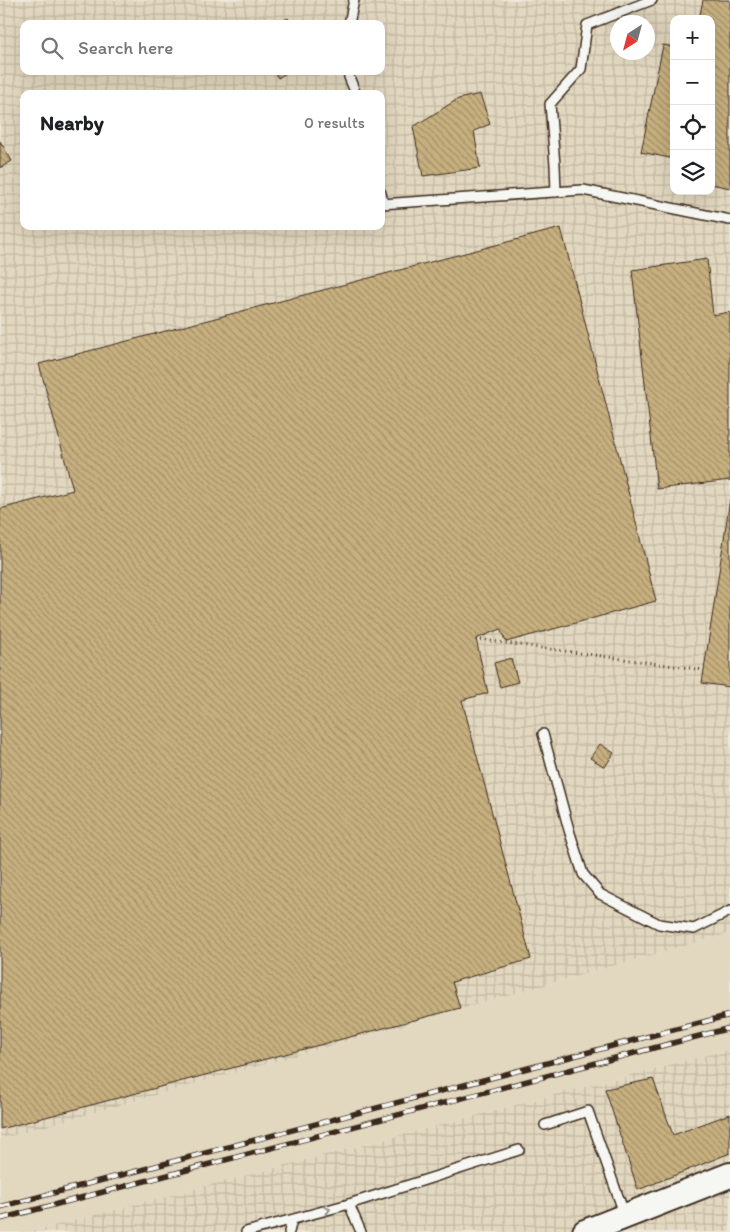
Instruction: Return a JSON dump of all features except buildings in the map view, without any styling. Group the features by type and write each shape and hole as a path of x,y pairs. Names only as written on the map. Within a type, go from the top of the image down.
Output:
{"main road":[{"path":"585,1232 730,1175"}],"lane":[{"path":"350,20 354,0"},
{"path":"556,192 550,104 581,69 587,25 652,0"},
{"path":"349,75 354,90"},
{"path":"385,204 583,190 730,220"},
{"path":"543,734 568,830 583,874 600,894 659,924 694,929 730,911"},
{"path":"545,1125 588,1111 626,1216"},
{"path":"246,1232 349,1204 519,1150"},
{"path":"349,1204 361,1232"},
{"path":"289,1232 292,1220"}],"path":[{"path":"476,639 704,670"}],"shaded area":[{"path":"0,0 730,0 730,933 0,1139"},
{"path":"730,933 730,1049 30,1232 0,1232 0,1139"},
{"path":"730,1049 730,1232 30,1232"}],"railway":[{"path":"0,1207 730,1015"},
{"path":"0,1219 730,1028"}]}
